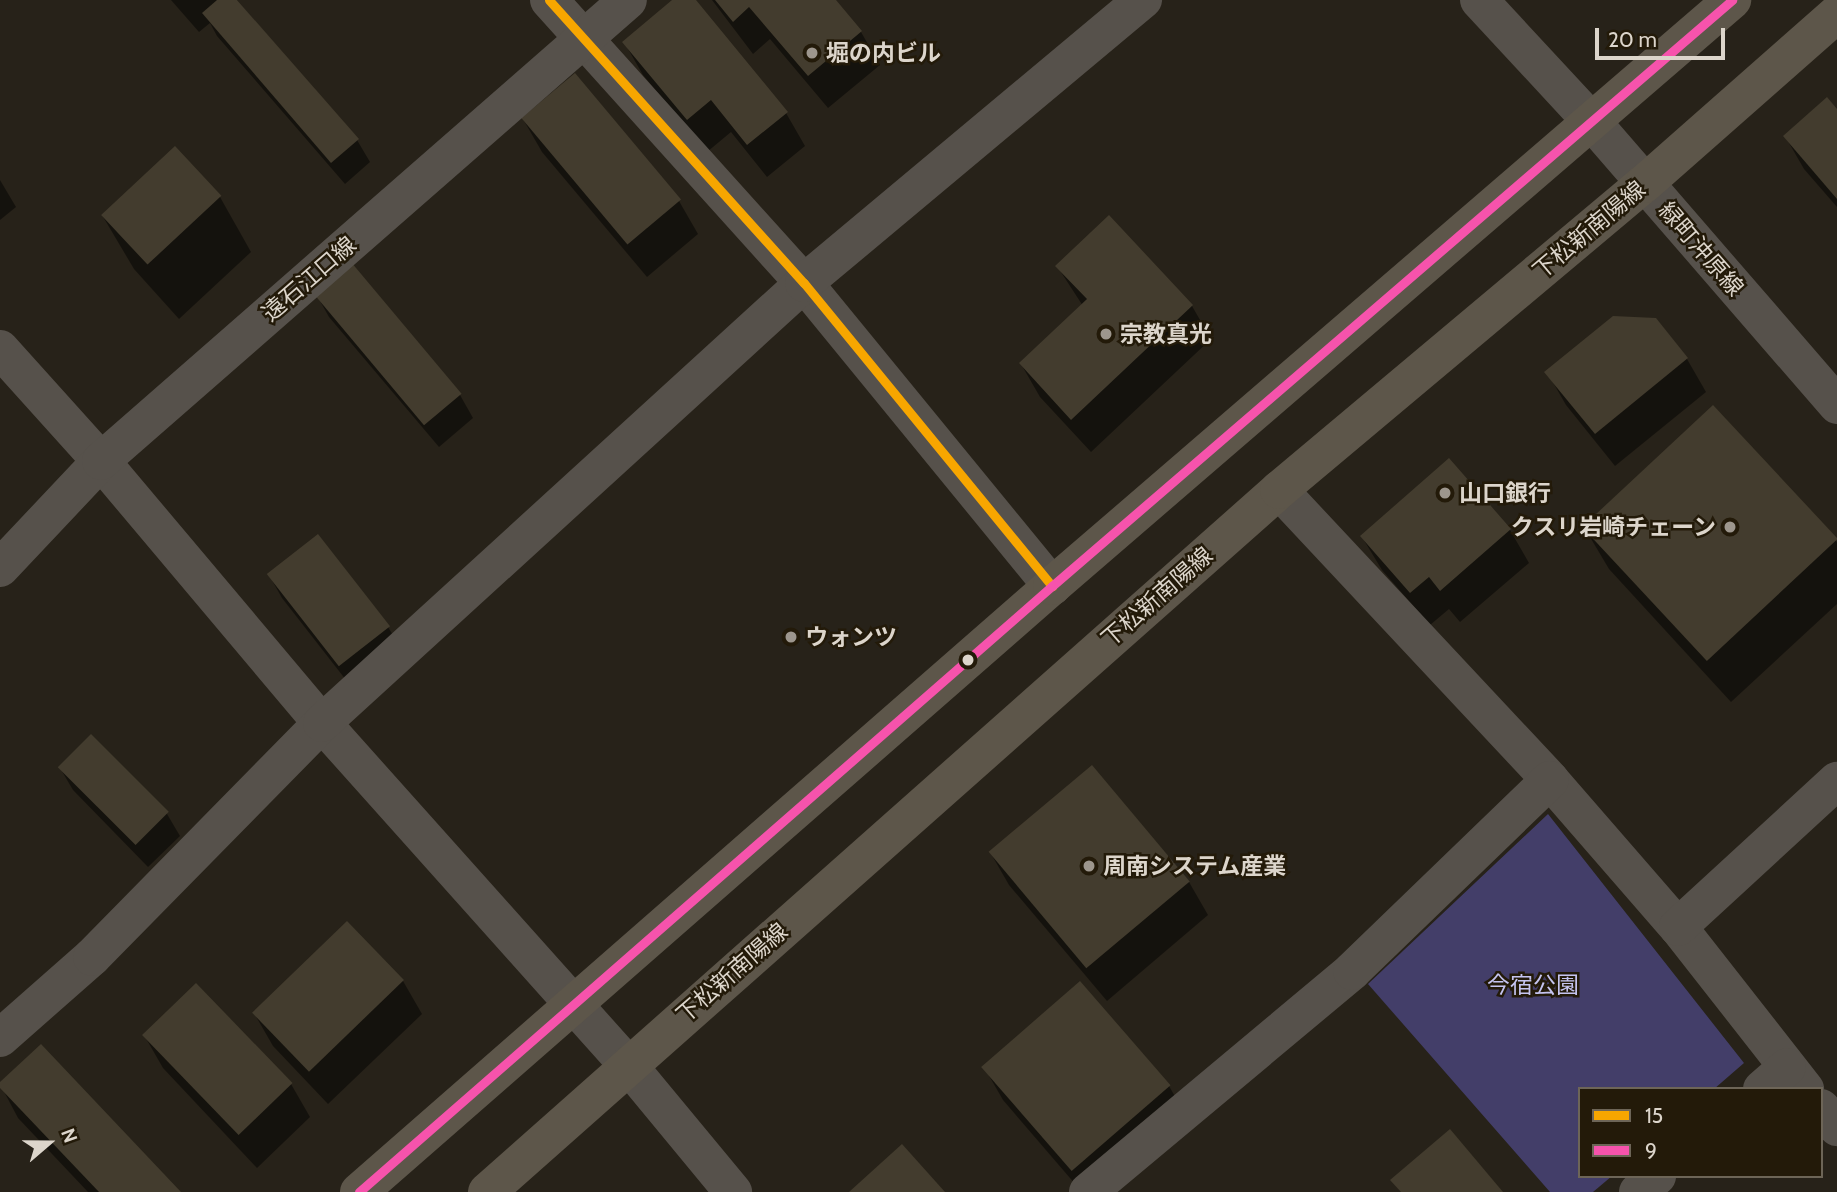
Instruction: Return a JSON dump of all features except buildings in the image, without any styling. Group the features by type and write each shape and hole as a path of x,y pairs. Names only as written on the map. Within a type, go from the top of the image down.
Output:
{"main road":[{"path":"359,1192 570,1004 1052,586 1593,123 1732,0"},
{"name":"下松新南陽線","path":"488,1192 1279,490 1644,184 1837,14"}],"street":[{"path":"549,0 804,283 1052,586"},
{"name":"遠石江口線","path":"0,568 100,461 628,0"},
{"path":"0,1038 92,957 322,723 804,283 1143,0"},
{"name":"緑町沖原線","path":"1479,0 1593,123 1837,405"},
{"path":"0,349 100,461 322,723 570,1004 628,1065 733,1192"},
{"path":"1279,490 1550,780 1678,927 1785,1082"},
{"path":"1088,1192 1352,971 1550,780"},
{"path":"1678,927 1837,781"},
{"path":"1823,1110 1837,1127"},
{"path":"1638,1192 1655,1178"}],"green space":[{"name":"今宿公園","path":"1548,814 1744,1063 1716,1087 1578,1087 1578,1178 1610,1178 1593,1192 1550,1192 1368,984"}],"transit line":[{"name":"15","path":"549,0 804,283 1052,586"},
{"name":"9","path":"359,1192 1052,586 1732,0"}],"place":[{"name":"堀の内ビル","path":"812,53"},
{"name":"宗教真光","path":"1106,334"},
{"name":"山口銀行","path":"1445,493"},
{"name":"クスリ岩崎チェーン","path":"1730,527"},
{"name":"ウォンツ","path":"791,637"},
{"name":"周南システム産業","path":"1089,866"}]}
